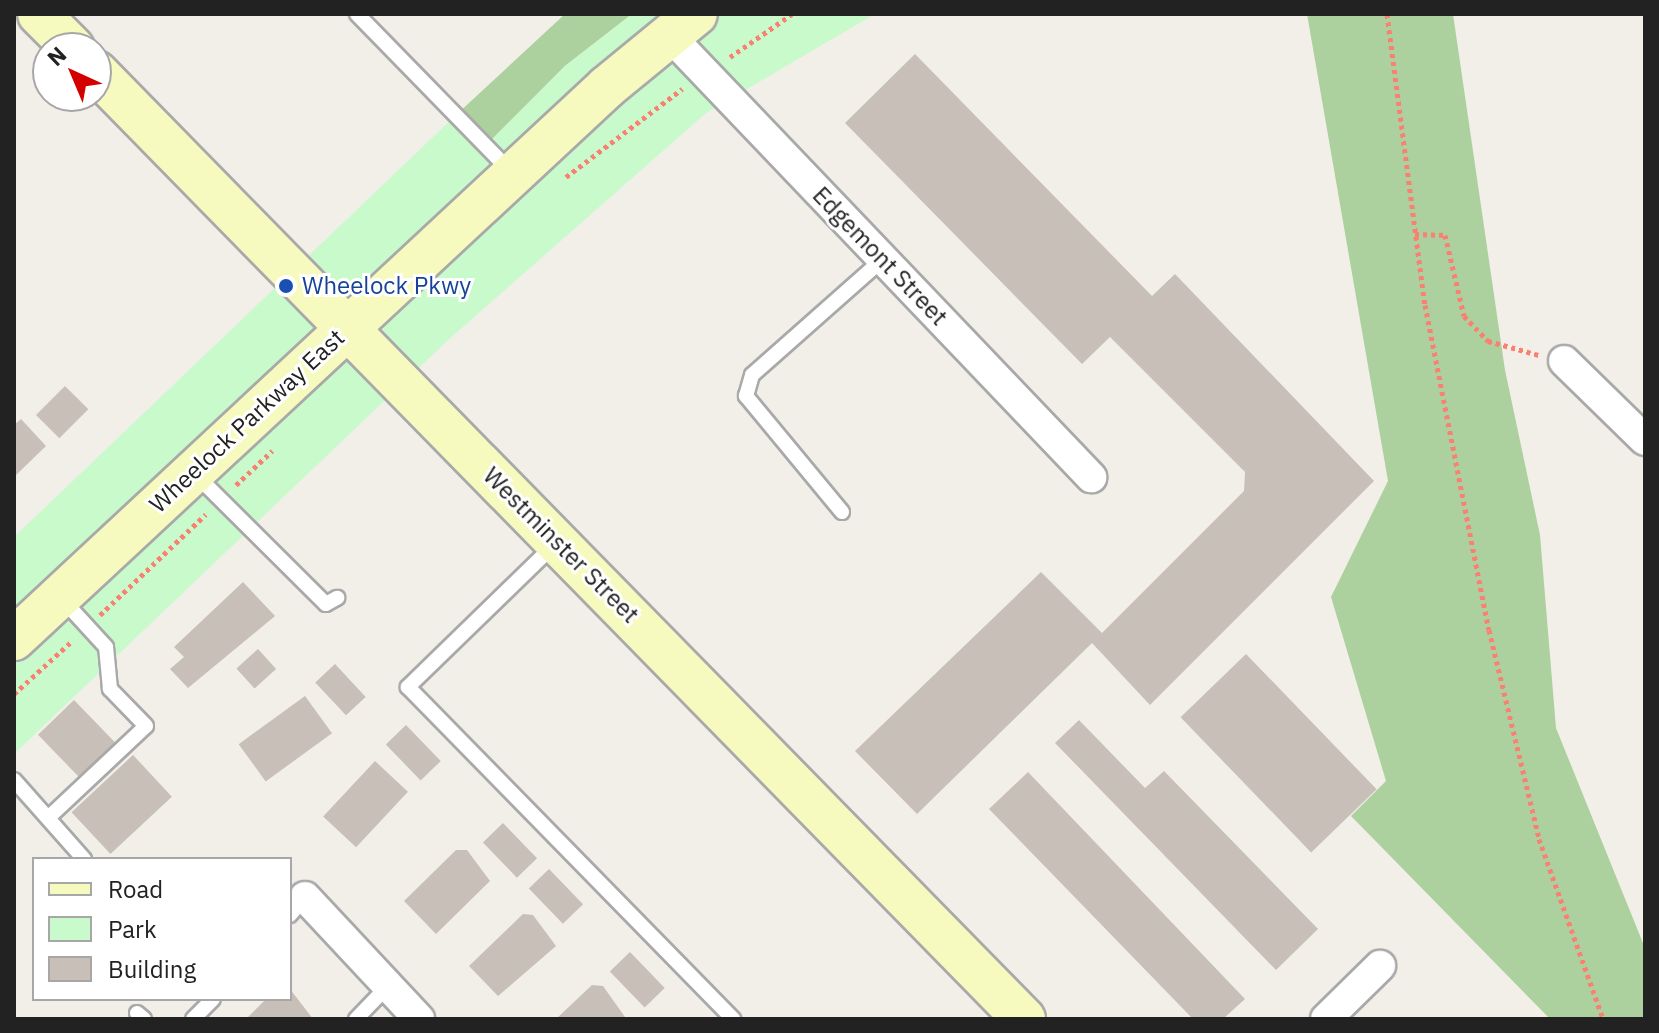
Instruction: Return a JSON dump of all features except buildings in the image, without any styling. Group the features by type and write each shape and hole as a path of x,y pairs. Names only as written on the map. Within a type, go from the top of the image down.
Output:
{"street":[{"path":"39,14 57,32"},
{"name":"Wheelock Parkway East","path":"14,639 59,596 206,486 347,328 682,24"},
{"name":"Edgemont Street","path":"682,24 883,259 1091,477"},
{"name":"Westminster Street","path":"112,88 1024,1019"},
{"path":"1564,361 1645,440"},
{"path":"297,906 419,1019"},
{"path":"1337,1016 1380,966"}],"lane":[{"path":"357,14 513,175"},
{"path":"842,512 746,396 752,375 883,259"},
{"path":"206,486 326,604 337,598"},
{"path":"558,541 408,687 733,1019"},
{"path":"48,818 146,726 110,689 106,647 59,596"},
{"path":"14,780 82,857"},
{"path":"356,1019 387,987"},
{"path":"193,1019 211,1001"}],"path":[{"path":"731,57 792,14"},
{"path":"1387,14 1415,234 1489,630 1532,809 1603,1019"},
{"path":"558,184 665,102"},
{"path":"1415,234 1445,235 1464,316 1488,341 1564,361"},
{"path":"14,694 87,626 206,486 282,441"}],"green space":[{"path":"565,14 632,14 565,66 486,146 456,115"},
{"path":"632,14 875,14 706,113 447,341 14,754 14,537 456,115 486,145 565,66"},
{"path":"1307,14 1453,14 1505,370 1540,535 1556,728 1645,948 1645,1019 1550,1019 1351,816 1386,781 1331,597 1388,481"}],"place":[{"name":"Wheelock Pkwy","path":"286,286"}]}
